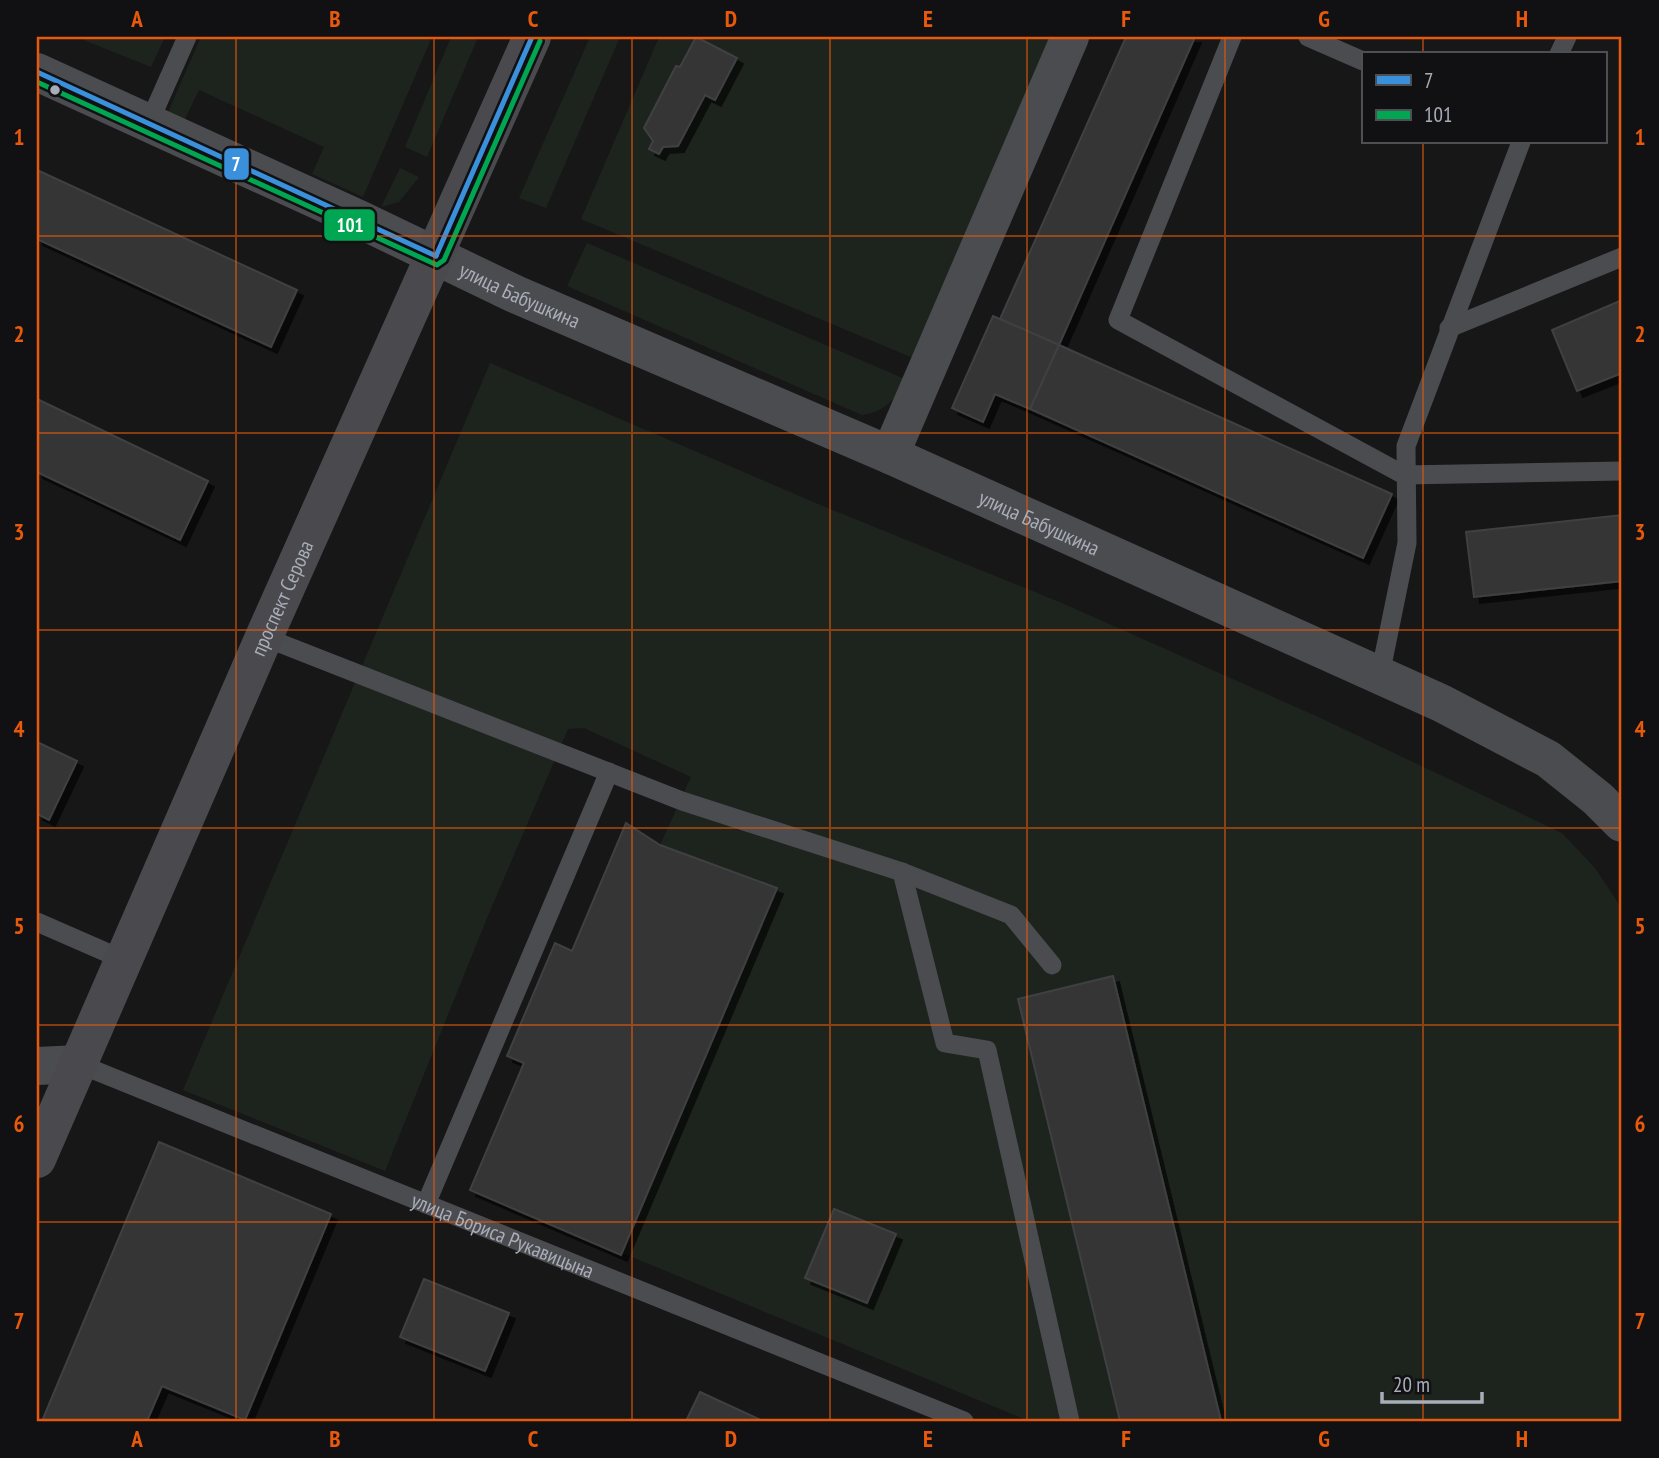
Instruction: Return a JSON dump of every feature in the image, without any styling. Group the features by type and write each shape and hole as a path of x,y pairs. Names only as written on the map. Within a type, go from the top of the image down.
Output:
{"main road":[{"name":"проспект Серова","path":"37,1159 264,637 532,37"}],"street":[{"path":"890,455 1070,37"},
{"name":"улица Бабушкина","path":"37,72 515,294 890,455 1481,722 1548,758 1598,799 1622,824"},
{"name":"улица Бориса Рукавицына","path":"37,1066 79,1064"}],"lane":[{"path":"148,125 187,37"},
{"path":"1232,37 1118,320 1404,475 1622,471"},
{"path":"1308,37 1362,61"},
{"path":"1380,675 1407,543 1404,475 1406,446 1520,144"},
{"path":"1449,328 1622,257"},
{"path":"264,637 682,801 902,873 1011,915 1052,965"},
{"path":"426,1204 609,772"},
{"path":"902,873 945,1043 987,1050 1070,1421"},
{"path":"37,922 124,960"},
{"name":"улица Бориса Рукавицына","path":"79,1064 964,1421"}],"shaded area":[{"path":"76,37 165,37 151,67"},
{"path":"201,37 432,37 363,197 312,174 324,147 199,90 185,119 168,112"},
{"path":"451,37 478,37 427,157 405,147"},
{"path":"590,37 620,37 546,208 519,198"},
{"path":"659,37 1054,37 913,358 581,219"},
{"path":"400,168 419,177 399,202 381,207"},
{"path":"587,243 905,379 888,404 877,411 862,415 567,286"},
{"path":"490,363 818,504 1062,603 1327,721 1562,833 1595,868 1622,909 1622,1421 1029,1421 470,1190 524,1064 507,1056 555,943 572,951 626,823 660,845 691,777 584,728 568,729 487,918 385,1171 183,1090"}],"building":[{"path":"696,37 737,58 715,100 705,95 678,146 663,147 659,154 649,149 653,141 644,128 676,66 680,67"},
{"path":"1126,37 1195,37 1059,345 1000,319"},
{"path":"37,170 297,290 271,347 37,239"},
{"path":"1622,300 1622,373 1577,391 1552,330"},
{"path":"993,316 1059,345 1030,409 995,394 983,422 952,408"},
{"path":"1059,345 1392,494 1363,558 1030,409"},
{"path":"37,399 208,481 180,540 37,472"},
{"path":"1622,515 1622,581 1474,597 1466,532"},
{"path":"37,742 77,761 49,820 37,814"},
{"path":"626,823 660,845 777,888 621,1255 470,1190 524,1063 507,1056 555,943 572,951"},
{"path":"1113,976 1221,1421 1120,1421 1018,999"},
{"path":"159,1142 331,1214 245,1420 162,1386 147,1421 42,1421"},
{"path":"834,1209 896,1234 867,1303 805,1278"},
{"path":"424,1279 509,1313 485,1371 400,1337"},
{"path":"700,1392 761,1420 686,1421"}],"transit line":[{"name":"7","path":"436,256 532,37"},
{"name":"101","path":"37,82 437,265 444,260 540,41"},
{"name":"7","path":"37,72 436,256"}]}
